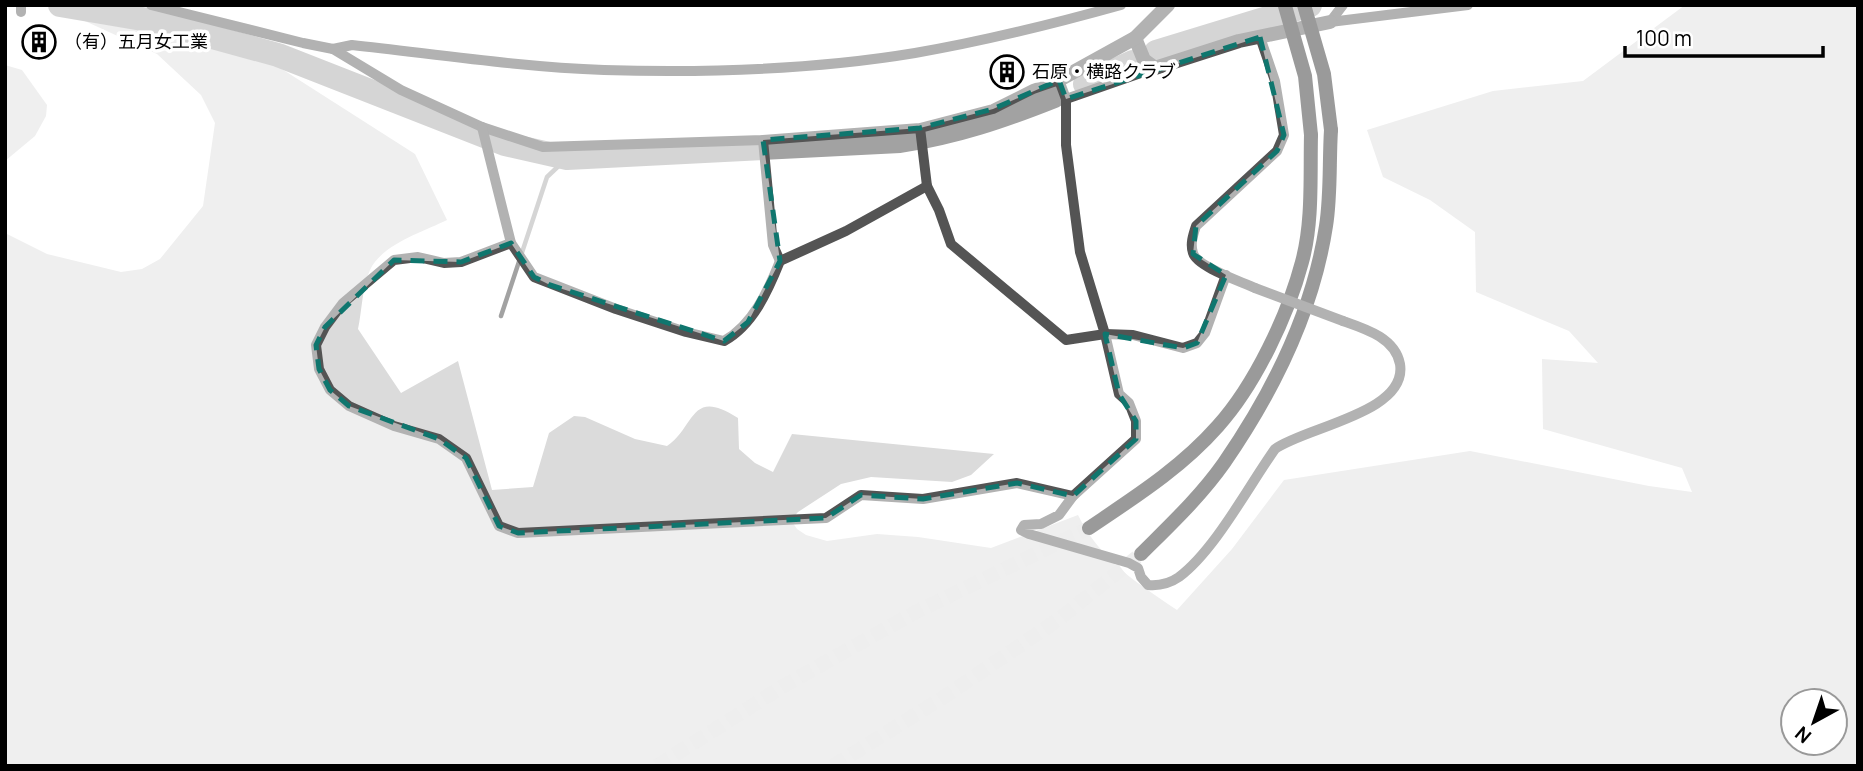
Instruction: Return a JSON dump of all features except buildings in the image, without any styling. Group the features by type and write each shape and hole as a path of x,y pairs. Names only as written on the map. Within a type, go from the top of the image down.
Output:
{"main road":[{"path":"1141,554 1188,508 1223,464 1271,387 1296,334 1316,276 1327,223 1331,130 1324,74 1304,5"},
{"path":"1089,528 1154,484 1184,460 1219,425 1253,376 1280,324 1303,260 1309,207 1311,135 1305,76 1285,6"}],"street":[{"path":"151,5 236,28 333,49 401,90 482,127 543,147 921,134 993,109 1033,89 1059,80 1135,38 1168,5"},
{"path":"333,49 352,45 602,70 711,71 801,66 914,53 1028,31 1121,5"},
{"path":"1330,22 1343,5"},
{"path":"1066,99 1155,68 1260,37 1330,22 1468,5"},
{"path":"1059,80 1066,99 1066,145 1080,252 1105,334 1119,394 1129,403 1136,421 1136,439 1073,496 1059,515 1041,524 1024,525 1021,530 1129,563 1138,568 1148,585 1161,586 1178,578 1203,555 1275,449 1287,441 1367,410 1393,391 1400,379 1401,367 1397,352 1385,340 1365,328 1255,288 1199,263 1193,254 1192,239 1196,226 1277,150 1284,135 1275,81 1260,37"},
{"path":"1135,38 1144,60 1155,68"},
{"path":"482,127 517,252 534,276 550,285 686,332 724,341 748,322 773,279 780,261 773,245 763,140"},
{"path":"921,134 926,186 939,210 951,244 1066,340 1105,334 1133,335 1184,348 1197,343 1205,333 1226,275"},
{"path":"780,261 846,232 926,186"},
{"path":"517,252 461,262 444,263 418,257 394,260 343,303 325,327 316,345 319,369 330,390 349,406 394,426 439,439 466,458 499,526 518,533 826,518 861,495 923,499 1017,483 1073,496"}],"highlighted area":[{"path":"1260,37 1284,135 1277,151 1196,226 1193,254 1226,275 1197,343 1183,348 1105,334 1119,394 1136,421 1136,439 1073,496 1017,483 923,499 861,495 826,518 518,533 499,526 466,458 439,439 349,406 330,390 319,369 316,345 325,327 394,260 461,262 511,243 534,277 550,285 724,341 748,322 780,261 763,140 920,128 993,109 1059,80 1066,99"}],"shaded area":[{"path":"65,5 102,5 274,64 415,154 447,220 393,246 376,261 365,284 358,329 401,393 458,361 492,490 533,487 549,433 574,416 585,417 635,439 667,446 695,413 711,406 738,418 739,449 755,463 773,472 792,434 994,454 971,475 952,482 871,477 841,484 798,512 791,520 797,529 806,535 827,541 877,534 991,548 1078,515 1108,558 1177,610 1232,549 1284,480 1470,451 1692,492 1682,468 1543,429 1542,359 1598,363 1569,331 1476,292 1475,232 1430,200 1383,177 1367,130 1493,91 1583,81 1685,5 1858,5 1858,766 5,766 5,233 47,254 121,272 142,269 160,259 203,206 215,123 201,95 157,54 63,11"},
{"path":"5,65 22,70 47,105 46,116 35,136 5,161"}],"waterway":[{"path":"60,5 154,21 278,55 505,144 567,158 900,141 979,123 1054,96"},
{"path":"1156,52 1310,5"},
{"path":"1085,84 1133,62"},
{"path":"501,316 547,177 567,158"}],"tunnel":[{"path":"657,766 785,685 914,613 1089,528"},
{"path":"833,766 947,695 1059,619 1137,557"}],"place":[{"name":"（有）五月女工業","path":"39,42"},
{"name":"石原・横路クラブ","path":"1007,72"}]}
